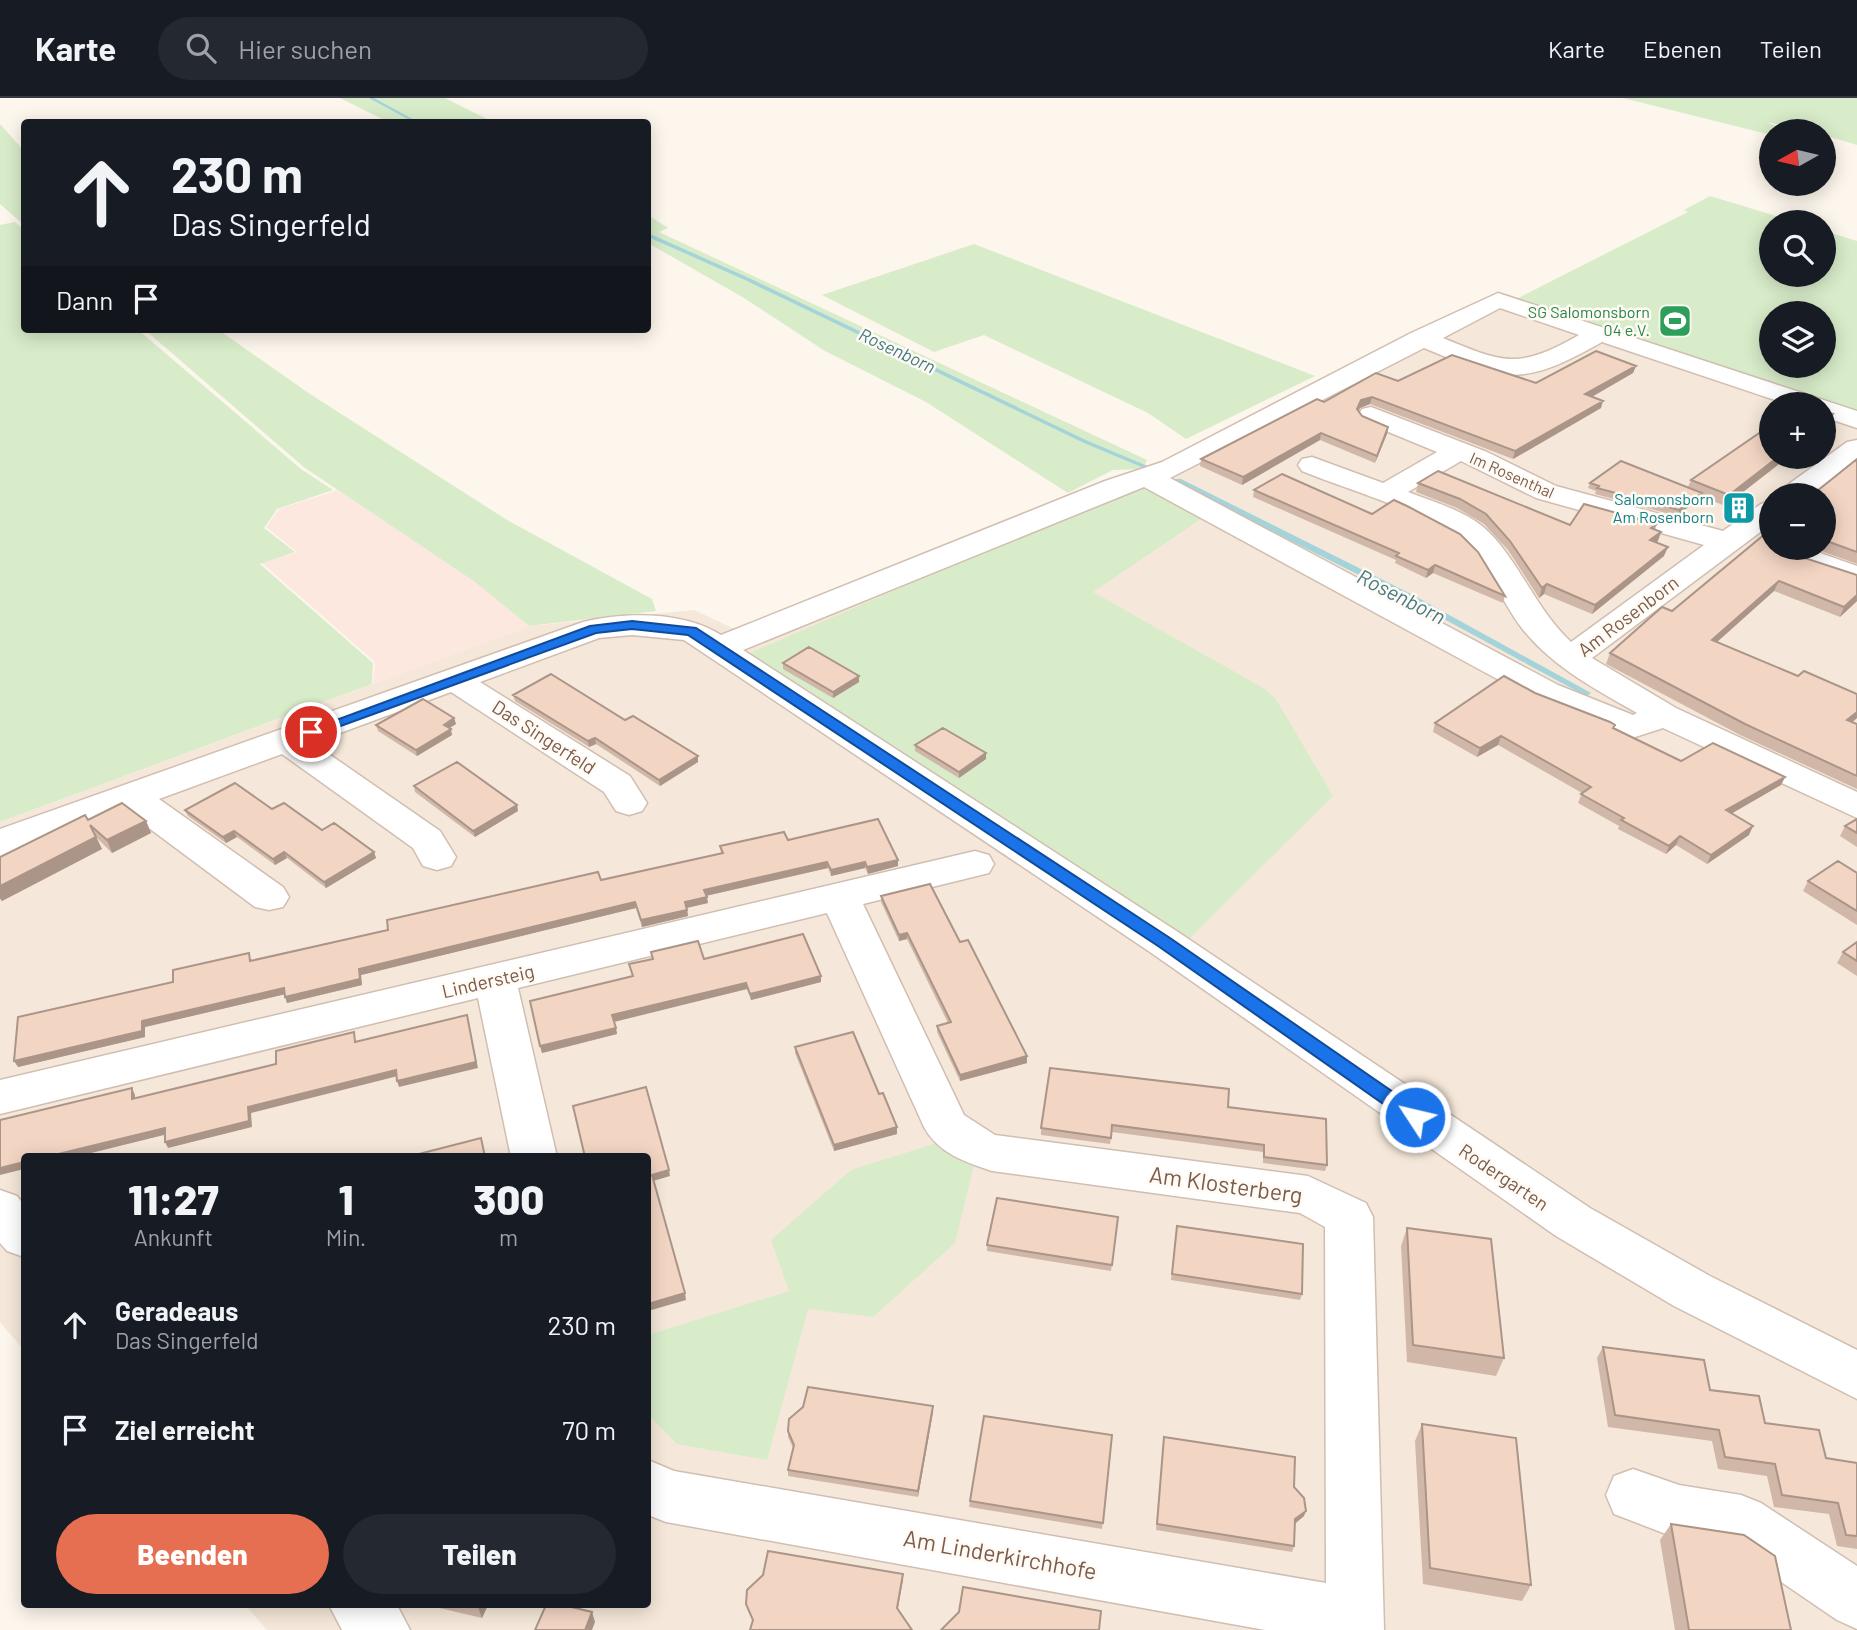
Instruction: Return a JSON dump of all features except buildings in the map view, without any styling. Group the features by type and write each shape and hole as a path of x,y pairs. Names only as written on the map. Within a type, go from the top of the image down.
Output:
{"street":[{"path":"718,648 1115,486 1172,468 1498,300 1777,392"},
{"path":"1420,338 1498,366 1545,364 1601,332"},
{"path":"1836,412 1857,420"},
{"name":"Im Rosenthal","path":"1371,415 1546,492 1759,543"},
{"path":"1809,483 1857,448"},
{"name":"Im Rosenthal","path":"1385,494 1458,451"},
{"path":"1312,465 1472,533 1515,589 1534,622 1572,657"},
{"path":"1147,477 1546,692 1632,727 1664,715"},
{"name":"Am Rosenborn","path":"1759,519 1572,657 1664,715 1857,806"},
{"path":"1812,560 1857,576"},
{"name":"Rodergarten","path":"453,679 594,629 632,625 692,631 1153,934 1573,1222 1692,1291 1857,1376"},
{"path":"0,843 453,679"},
{"name":"Das Singerfeld","path":"453,679 617,784 629,803"},
{"path":"287,741 427,840 437,858"},
{"path":"131,796 269,897"},
{"name":"Lindersteig","path":"0,1097 975,864"},
{"name":"Am Klosterberg","path":"840,897 947,1127 971,1145 992,1153 1308,1195 1349,1217 1355,1623"},
{"path":"495,979 533,1153"},
{"path":"0,1210 21,1234"},
{"name":"Am Linderkirchhofe","path":"651,1488 666,1496 1355,1623"},
{"path":"1633,1495 1679,1512 1741,1522 1856,1605"},
{"path":"361,1608 381,1630"}],"shaded area":[{"path":"1492,308 1509,308 1759,392 1759,469 1836,469 1836,418 1857,425 1857,1630 267,1630 248,1608 651,1608 651,1153 21,1153 21,1346 0,1322 0,822 529,626 694,610 741,632 1133,484"},
{"path":"338,490 475,582 529,626 373,684 375,662 262,563 297,552 266,527 279,509"}],"green space":[{"path":"340,98 445,98 487,119 382,119"},
{"path":"1623,98 1857,98 1857,145 1836,139 1836,119 1759,119 1759,132"},
{"path":"0,124 21,148 21,222 0,204"},
{"name":"SG Salomonsborn 04 e.V.","path":"1710,196 1759,211 1759,287 1836,287 1836,235 1857,241 1857,415 1836,408 1836,392 1789,392 1516,299 1688,212 1684,210"},
{"path":"651,217 668,228 659,232 1147,460 1143,469 1113,470 1068,493 926,402 825,351 744,298 651,245"},
{"path":"15,222 21,227 21,333 142,333 301,469 333,490 277,509 264,528 295,552 260,564 373,663 372,684 0,822 0,225"},
{"path":"974,244 1315,376 1186,439 1148,413 984,335 934,352 822,295"},
{"path":"149,333 223,333 310,394 507,520 652,599 656,611 529,626 475,582 305,468"},
{"path":"1135,486 1148,486 1204,517 1093,592 1265,689 1276,699 1333,796 1188,940 745,655"},
{"path":"940,1142 961,1160 974,1165 955,1243 873,1317 808,1309 767,1460 677,1444 651,1417 651,1334 789,1291 771,1240 851,1170"}],"waterway":[{"name":"Rosenborn","path":"371,98 410,119"},
{"name":"Rosenborn","path":"651,236 747,279 1086,442 1146,467"},
{"name":"Rosenborn","path":"1178,481 1410,597 1587,693"}],"place":[{"name":"SG Salomonsborn 04 e.V.","path":"1675,321"},
{"name":"Salomonsborn Am Rosenborn","path":"1739,508"}],"route":[{"path":"311,732 594,629 632,625 692,631 1164,942 1415,1117"}]}
